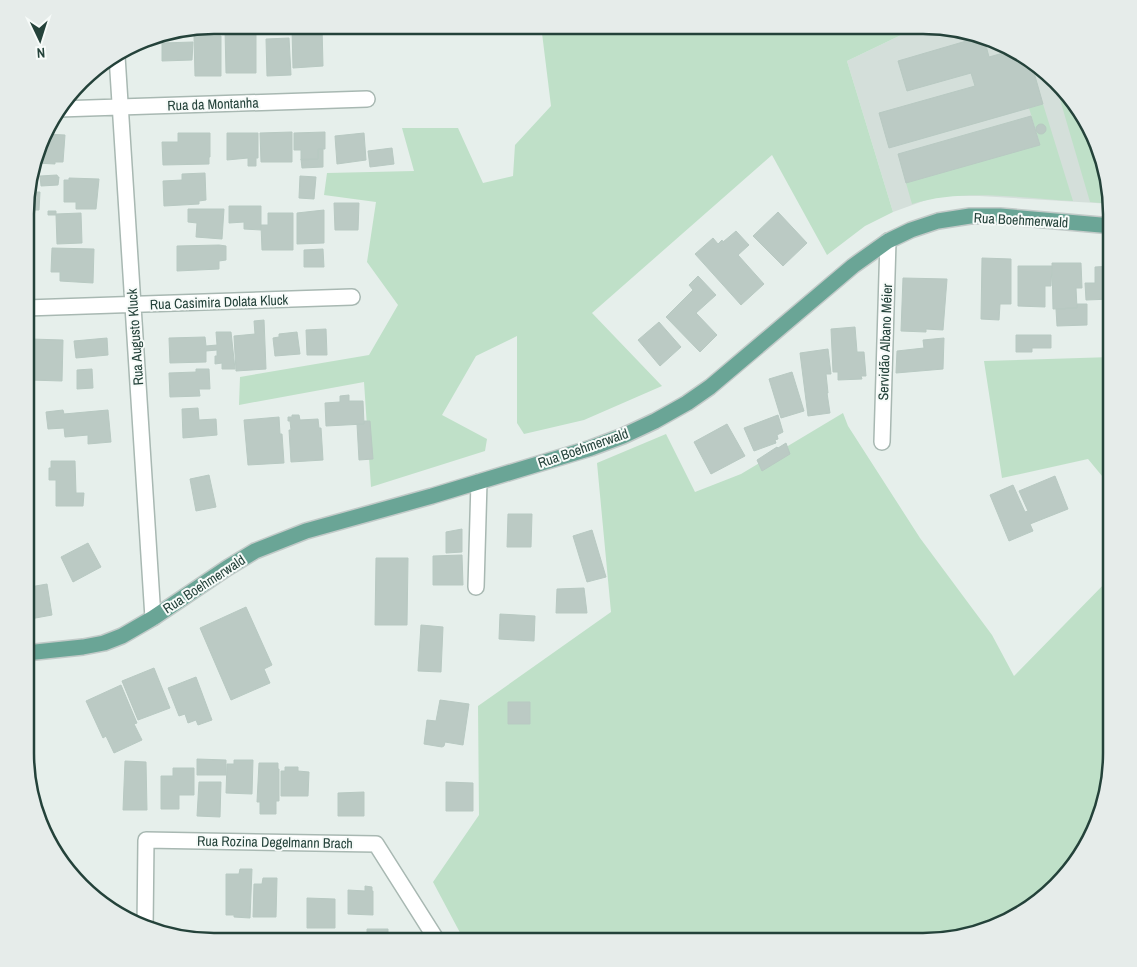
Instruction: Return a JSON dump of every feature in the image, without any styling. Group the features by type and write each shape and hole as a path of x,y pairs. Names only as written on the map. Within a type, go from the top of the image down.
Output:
{"main road":[{"name":"Rua Boehmerwald","path":"34,652 104,643 122,636 153,618 226,568 255,551 306,531 591,448 655,421 687,403 728,371 853,266 888,241 911,230 938,221 970,216 1000,216 1103,225"}],"street":[{"name":"Rua Augusto Kluck","path":"117,62 153,618"},
{"name":"Rua da Montanha","path":"68,109 366,99"},
{"name":"Servidão Albano Méier","path":"882,442 888,241"},
{"name":"Rua Casimira Dolata Kluck","path":"34,308 352,297"},
{"path":"476,587 479,482"},
{"name":"Rua Rozina Degelmann Brach","path":"145,920 146,840 376,844 432,933"}],"shaded area":[{"path":"903,34 947,35 981,43 1003,52 1042,78 1059,95 1073,114 1085,134 1094,156 1100,179 1103,203 979,196 946,196 929,199 893,212 847,61"}],"green space":[{"path":"542,34 903,34 847,61 893,212 865,226 827,255 772,155 592,313 662,386 584,420 524,434 517,423 517,336 476,356 442,415 487,439 485,451 371,487 364,382 239,405 240,377 369,355 398,305 367,262 376,202 324,195 327,173 414,171 402,128 458,128 483,183 513,176 515,145 551,106"},
{"path":"1059,94 1085,134 1094,156 1100,179 1103,203 1090,202"},
{"path":"1043,104 1073,201 971,195 931,199 912,204 906,183 1040,144 1029,108"},
{"path":"1103,357 1103,477 1088,459 1002,478 984,361"},
{"path":"843,413 848,426 920,538 992,635 1014,676 1103,585 1102,777 1090,822 1073,853 1051,881 1023,903 992,920 947,932 460,933 433,882 479,815 478,706 611,612 597,463 666,434 695,492 741,474"}],"building":[{"path":"225,34 256,34 256,73 226,73"},
{"path":"292,34 322,34 323,66 293,68"},
{"path":"194,36 221,36 221,76 195,76"},
{"path":"289,38 291,75 267,76 266,39"},
{"path":"970,40 981,43 986,45 989,57 1004,53 1034,72 1043,104 889,148 879,113 975,86 971,73 907,91 898,61"},
{"path":"193,42 192,60 162,61 162,43"},
{"path":"1031,116 1040,145 906,183 898,154"},
{"path":"1039,124 1043,124 1046,129 1045,133 1039,134 1036,131 1036,127"},
{"path":"292,132 292,162 261,162 260,133"},
{"path":"325,132 325,149 318,149 318,159 301,160 301,150 294,150 294,133"},
{"path":"178,133 210,133 209,164 163,165 162,142 178,142"},
{"path":"227,133 258,133 258,158 256,158 256,166 248,166 248,158 227,160"},
{"path":"364,133 366,160 337,164 335,136"},
{"path":"52,134 65,135 63,162 55,162 55,164 41,163"},
{"path":"392,148 394,164 370,167 368,151"},
{"path":"318,149 323,149 323,167 302,168 301,159 318,159"},
{"path":"205,173 206,200 199,201 199,204 164,206 163,181 182,180 182,174"},
{"path":"57,175 59,177 58,185 41,186 40,176"},
{"path":"300,176 316,177 314,199 299,198"},
{"path":"69,178 99,179 96,209 76,209 76,202 64,202 64,180 69,180"},
{"path":"35,192 40,192 39,210 34,210"},
{"path":"334,203 359,203 358,230 335,230"},
{"path":"229,206 261,206 261,230 244,229 244,222 229,223"},
{"path":"188,209 224,209 222,239 196,237 197,223 188,222"},
{"path":"324,210 324,243 297,244 297,213"},
{"path":"48,211 56,211 56,214 81,213 82,243 57,244 56,215 48,215"},
{"path":"778,212 807,243 783,266 753,236"},
{"path":"268,213 293,213 293,250 262,250 261,225 268,225"},
{"path":"736,231 749,245 738,255 764,284 741,305 695,254 713,238 718,244"},
{"path":"177,246 226,246 226,260 219,261 219,269 177,271"},
{"path":"52,248 94,249 93,283 60,281 60,272 51,272"},
{"path":"323,249 324,267 304,267 304,250"},
{"path":"982,258 1011,259 1011,304 1000,304 999,320 981,319"},
{"path":"1052,263 1081,263 1082,288 1076,288 1077,308 1053,309"},
{"path":"1018,266 1052,266 1051,286 1045,286 1045,307 1018,306"},
{"path":"1095,267 1103,267 1103,299 1086,300 1085,283 1095,283"},
{"path":"698,276 716,295 696,313 717,335 700,352 666,317 693,290 689,285"},
{"path":"903,278 947,279 943,330 926,329 926,332 901,331"},
{"path":"1077,304 1087,304 1087,325 1057,326 1056,309 1077,308"},
{"path":"264,320 266,369 236,371 234,336 255,334 254,321"},
{"path":"659,322 681,347 660,366 638,340"},
{"path":"855,327 857,352 864,352 866,376 861,376 862,379 838,380 838,372 833,372 831,329"},
{"path":"326,329 327,355 307,355 306,330"},
{"path":"216,332 231,332 235,369 222,369 222,363 215,364 217,350 206,351 206,362 170,363 169,338 205,337 206,346 217,345"},
{"path":"297,332 300,354 275,356 273,338 279,337 279,334"},
{"path":"1016,335 1051,335 1051,348 1032,348 1032,352 1016,352"},
{"path":"107,338 108,355 76,358 74,341"},
{"path":"944,338 943,369 896,373 897,351 924,348 923,340"},
{"path":"34,339 63,340 62,381 34,380"},
{"path":"828,349 831,374 826,374 830,413 808,416 800,353"},
{"path":"92,369 93,388 77,389 77,370"},
{"path":"196,369 209,369 210,389 199,389 200,396 170,397 169,373 196,372"},
{"path":"792,372 804,411 781,418 769,379"},
{"path":"349,395 349,401 363,401 364,424 326,426 325,403 340,402 340,396"},
{"path":"198,408 199,420 216,419 217,435 183,438 182,409"},
{"path":"63,410 64,414 108,410 111,442 88,444 88,435 65,437 64,428 48,429 46,412"},
{"path":"292,415 299,415 300,420 318,419 319,428 321,428 323,460 291,462 289,430 291,430 288,417 292,417"},
{"path":"778,415 783,432 777,435 776,443 754,451 744,428"},
{"path":"279,417 284,463 248,465 244,420"},
{"path":"364,421 370,421 373,459 359,460 357,424 364,424"},
{"path":"727,424 745,456 711,474 694,442"},
{"path":"786,443 790,454 762,471 757,460"},
{"path":"51,461 75,461 76,493 84,493 83,506 56,506 56,480 49,480"},
{"path":"209,475 216,507 196,511 190,479"},
{"path":"1055,476 1068,509 1030,524 1033,531 1009,541 990,495 1013,485 1025,512 1028,511 1019,491"},
{"path":"508,514 532,514 531,547 507,547"},
{"path":"462,529 462,552 446,553 446,532"},
{"path":"592,530 606,577 587,582 573,536"},
{"path":"88,543 101,567 73,582 61,557"},
{"path":"462,555 463,585 433,585 433,556"},
{"path":"376,558 408,558 407,625 375,625"},
{"path":"47,584 52,615 34,618 34,586"},
{"path":"584,588 587,613 556,613 557,589"},
{"path":"246,607 272,665 264,669 270,683 231,700 200,628"},
{"path":"500,614 535,616 534,641 499,639"},
{"path":"421,625 443,627 441,672 418,671"},
{"path":"154,668 170,708 138,720 122,681"},
{"path":"196,677 212,720 198,725 196,720 188,723 185,714 179,716 168,688"},
{"path":"121,685 137,723 134,724 142,740 114,753 106,736 103,738 86,701"},
{"path":"440,700 469,704 463,745 445,742 442,747 424,744 427,720 436,721"},
{"path":"508,702 530,702 530,724 508,724"},
{"path":"197,759 226,760 226,775 197,775"},
{"path":"234,760 253,760 252,794 226,793 227,764 234,764"},
{"path":"125,761 146,762 147,810 123,810"},
{"path":"259,763 278,763 279,801 276,801 276,814 260,814 260,802 257,802"},
{"path":"285,767 298,767 298,771 309,772 308,796 281,796 281,771 285,771"},
{"path":"173,768 194,768 194,795 179,795 179,809 161,809 161,776 173,776"},
{"path":"199,782 221,782 220,817 197,816"},
{"path":"446,782 473,783 473,811 446,811"},
{"path":"364,792 364,816 338,816 338,793"},
{"path":"240,869 252,869 250,918 226,915 226,874 239,874"},
{"path":"263,878 277,878 276,917 253,917 254,884 262,884"},
{"path":"365,886 372,887 373,915 348,914 348,890 365,891"},
{"path":"307,898 335,899 335,928 307,928"},
{"path":"367,929 388,929 388,933 367,933"}]}
